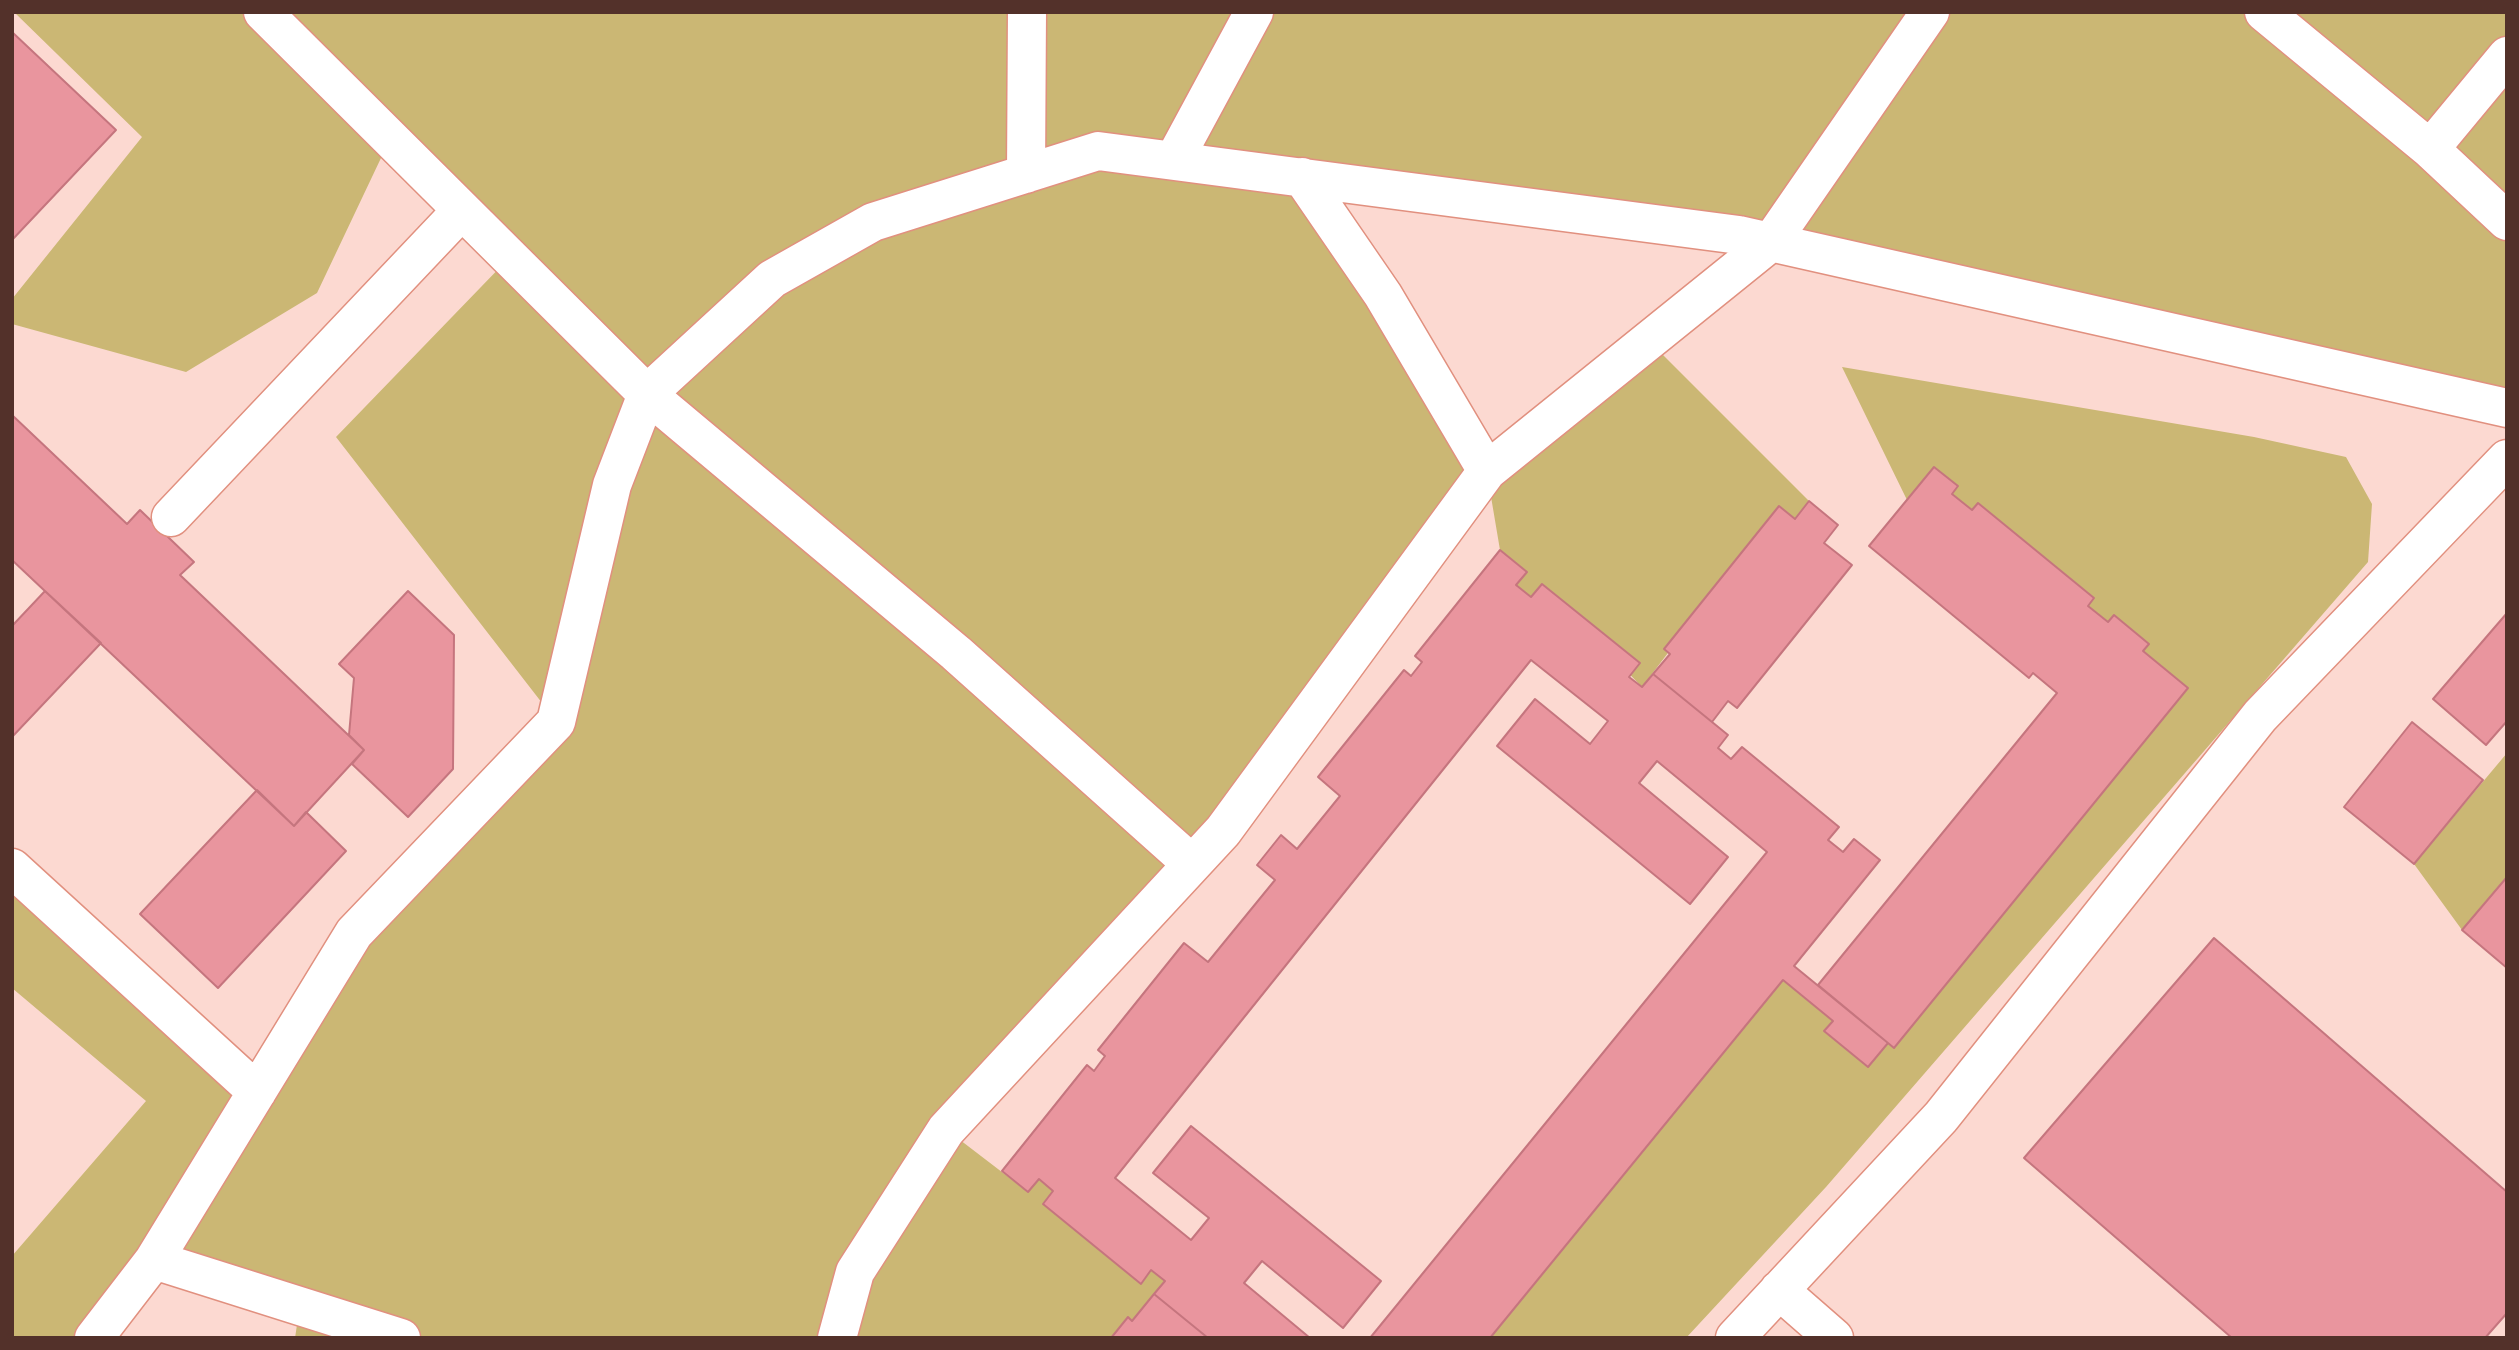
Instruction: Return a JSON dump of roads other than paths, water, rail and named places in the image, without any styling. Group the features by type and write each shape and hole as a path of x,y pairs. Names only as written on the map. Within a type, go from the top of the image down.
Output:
{"lane":[{"path":"263,12 646,394 956,653 1192,864"},
{"path":"1026,174 1027,12"},
{"path":"1174,160 1254,12"},
{"path":"837,1338 855,1272 946,1130 1223,831 1487,471 1771,242 1930,12"},
{"path":"2264,12 2430,149 2507,221"},
{"path":"2430,149 2507,56"},
{"path":"94,1338 154,1260 354,933 556,722 612,485 646,394 772,279 873,222 1098,151 1739,235 2507,408"},
{"path":"1303,177 1383,295 1487,471"},
{"path":"171,517 462,210"},
{"path":"1735,1338 1941,1117 2260,716 2507,459"},
{"path":"12,868 257,1092"},
{"path":"154,1260 401,1338"},
{"path":"1779,1290 1834,1338"}]}
